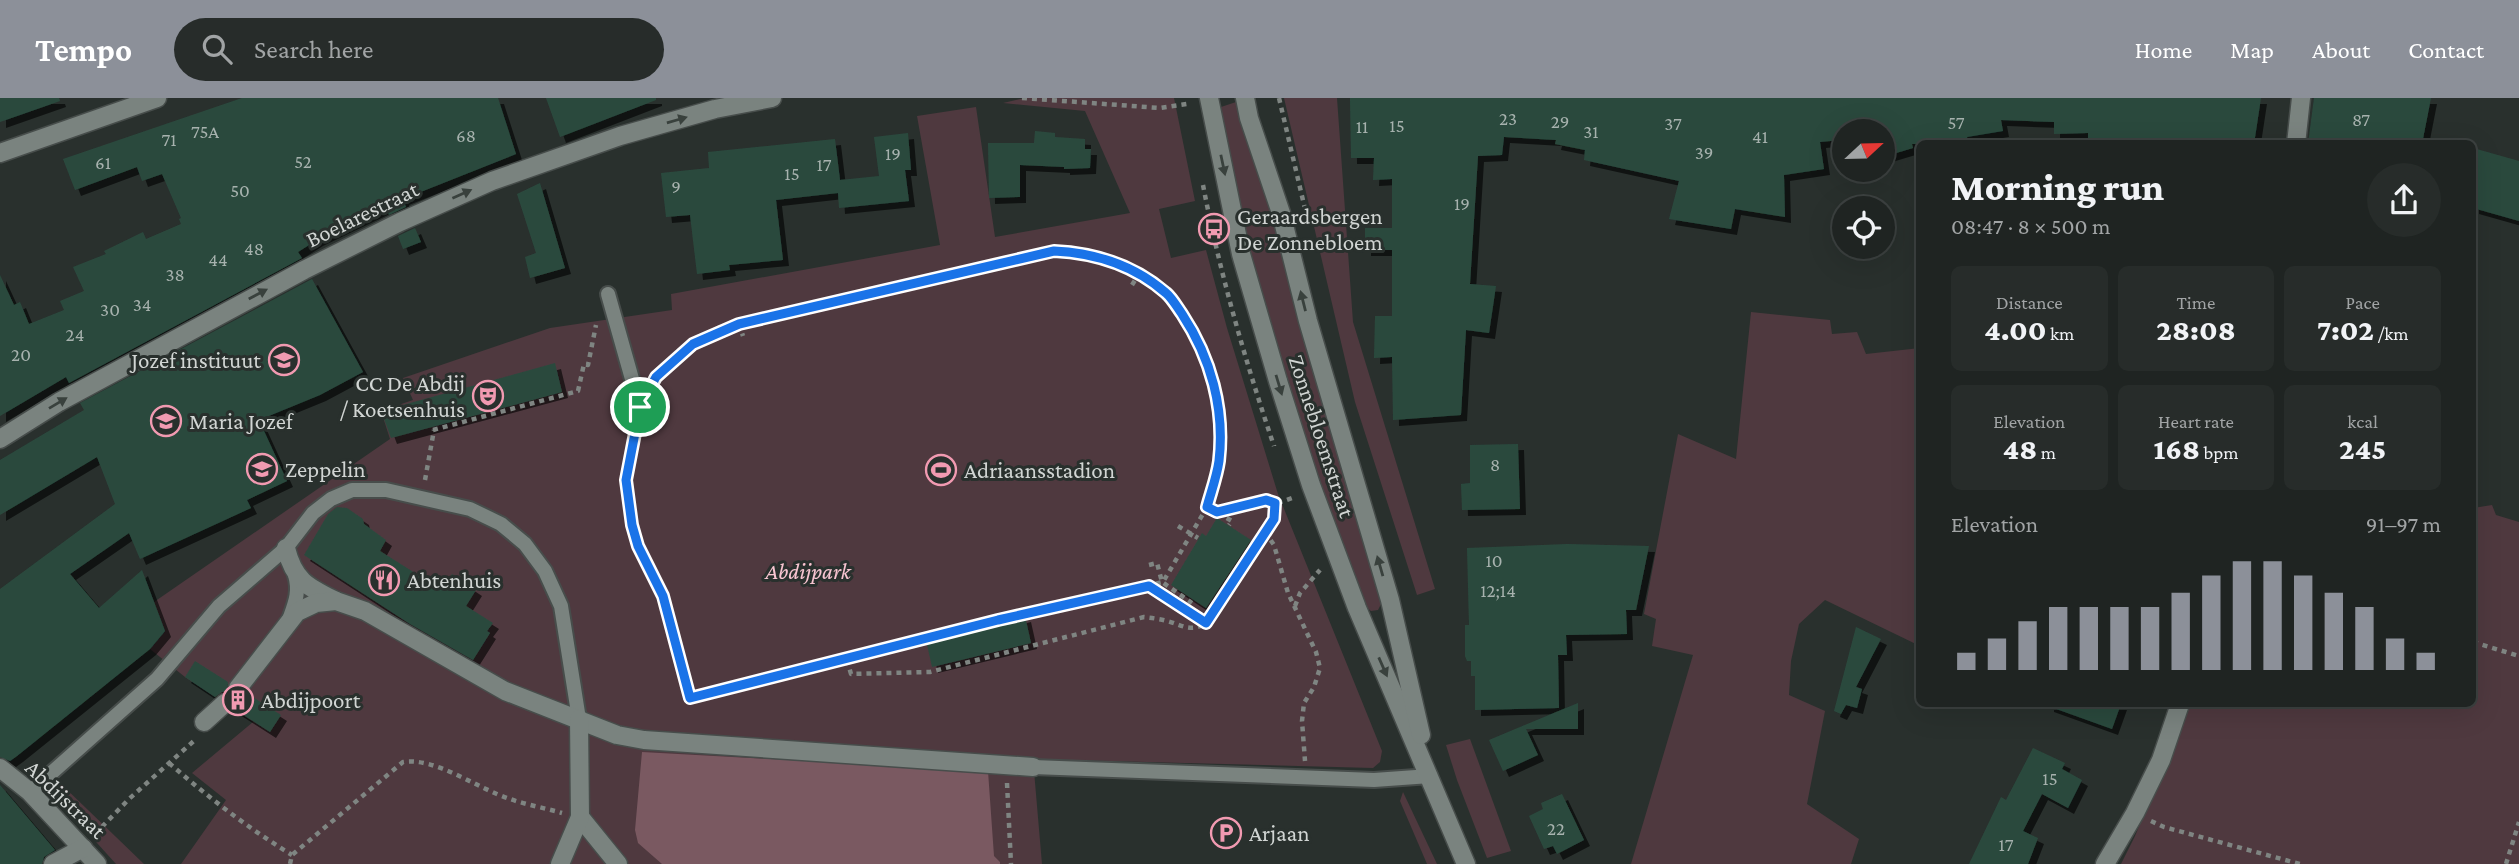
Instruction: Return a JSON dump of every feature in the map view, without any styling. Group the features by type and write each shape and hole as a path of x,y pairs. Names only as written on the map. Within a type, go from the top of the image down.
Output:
{"street":[{"path":"0,153 157,98"},
{"name":"Boelarestraat","path":"0,439 60,402 294,275 400,222 481,186 620,136 715,109 772,98"},
{"name":"Zonnebloemstraat","path":"1209,98 1241,254 1311,485 1357,608 1466,864"},
{"name":"Zonnebloemstraat","path":"1245,98 1249,118 1281,213 1308,321 1391,604 1430,776"},
{"path":"2296,140 2301,98"},
{"path":"286,548 295,575 316,591 365,611 505,691 617,735 643,740 1033,767"},
{"path":"238,688 289,620 305,606 336,601"},
{"path":"1357,608 1372,626 1387,620 1391,604"},
{"path":"201,729 225,703"},
{"path":"2105,864 2135,813 2161,760 2179,707"},
{"path":"560,864 580,817 579,719"},
{"name":"Abdijstraat","path":"0,768 30,792 97,864"},
{"path":"580,817 618,864"},
{"path":"53,864 83,848"}],"lane":[{"path":"608,294 645,425"},
{"path":"30,792 157,679 219,606 286,548 313,513 331,499 352,491 386,490 470,509 501,524 525,544 545,571 561,606 579,719"},
{"path":"289,620 299,588 295,575"},
{"path":"1033,767 1374,780 1430,776"}],"path":[{"path":"1022,98 1160,108 1187,104"},
{"path":"1054,251 1079,252 1114,261 1168,294 1190,327 1205,358 1214,382 1220,421 1219,462 1207,507 1180,559 1162,582 998,620 690,698 663,596 647,568 632,525 626,480 640,407 656,377 693,344 739,324 1054,251"},
{"path":"1132,285 1139,274"},
{"path":"739,324 743,336"},
{"path":"422,498 434,429 578,391 584,364 589,365 595,329"},
{"path":"1217,512 1266,500 1275,503 1292,498"},
{"path":"847,660 852,674 922,673 1144,617 1169,621 1190,629 1206,623 1225,588 1274,519 1275,503"},
{"path":"1207,507 1232,521 1229,525"},
{"path":"1178,526 1198,538"},
{"path":"1265,532 1274,545 1294,607 1316,652 1320,668 1314,687 1304,704 1302,721 1307,776"},
{"path":"1149,565 1157,563 1162,582 1192,603"},
{"path":"1294,607 1300,593 1320,570"},
{"path":"1149,586 1206,623"},
{"path":"2476,643 2519,656"},
{"path":"83,848 120,807 169,763 201,729"},
{"path":"290,864 292,855 403,762 436,767 509,799 580,817"},
{"path":"169,763 204,794 258,834 292,855"},
{"path":"1006,764 1011,864"},
{"path":"2135,813 2164,827 2300,864"},
{"path":"2506,864 2519,822"}],"green space":[{"name":"Abdijpark","path":"1024,98 1174,98 1195,201 1159,209 1171,258 1206,250 1278,494 1382,751 1380,762 1373,768 1033,759 1042,864 181,864 226,800 192,773 253,722 185,677 150,649 165,631 154,602 390,439 381,411 413,400 403,378 550,328 672,310 671,294 940,245 917,116 976,107 995,237 1130,213 1085,111 1003,103"},
{"path":"1284,98 1337,98 1353,322 1435,589 1417,595 1355,402"},
{"path":"1236,102 1251,150 1264,179 1307,350 1380,590 1381,604 1378,610 1371,611 1365,606 1302,440 1252,269 1232,183 1221,107"},
{"path":"1751,312 1830,320 1832,334 1857,332 1866,354 1916,348 1916,644 1825,600 1799,624 1791,661 1789,695 1825,711 1807,804 1859,839 1851,864 1631,864 1693,655 1652,646 1656,619 1644,614 1678,434 1736,459"},
{"path":"2492,505 2496,515 2519,522 2519,864 2121,864 2189,707 2476,707 2476,508"},
{"path":"1470,739 1511,851 1487,858 1446,745"},
{"path":"60,783 144,864 116,864 50,791"},
{"path":"1403,792 1437,864 1427,864 1400,801"}],"shaded area":[{"path":"642,752 988,771 994,856 1000,864 662,864 638,843 635,830"}],"building":[{"path":"0,98 59,98 60,101 0,122"},
{"path":"242,98 498,98 516,154 403,199 406,207 389,215 386,207 317,240 298,252 302,258 69,383 66,377 0,416 0,275 14,305 20,302 29,324 64,310 60,301 84,291 73,267 106,254 104,251 143,232 146,239 181,224 181,218 162,174 142,181 137,167 75,190 63,159"},
{"path":"546,98 656,98 656,100 560,137"},
{"path":"1350,98 2261,98 2255,140 2088,140 2088,133 2054,134 2054,122 2001,120 2003,131 1967,137 1968,140 1916,140 1916,144 1912,144 1913,148 1895,153 1895,119 1832,119 1832,141 1820,142 1824,169 1784,175 1785,217 1735,209 1731,229 1669,219 1679,181 1584,160 1585,150 1555,144 1556,140 1504,137 1502,155 1478,156 1470,284 1496,286 1489,333 1466,330 1461,415 1393,420 1392,357 1374,358 1375,316 1392,316 1392,250 1365,250 1365,228 1392,228 1392,179 1373,180 1374,158 1351,158"},
{"path":"2314,98 2431,98 2423,140 2309,140"},
{"path":"1035,131 1055,133 1055,137 1085,139 1085,149 1091,149 1090,168 1064,169 1020,165 1020,197 989,198 988,143 1034,143"},
{"path":"908,133 911,170 905,170 909,201 839,208 838,193 776,200 783,260 729,265 730,270 697,274 690,215 666,217 661,173 709,168 708,152 835,139 840,180 879,176 874,137"},
{"path":"2476,149 2519,161 2519,221 2476,209"},
{"path":"540,183 565,268 530,278 525,257 536,253 517,194"},
{"path":"415,228 421,242 403,249 398,236"},
{"path":"312,279 363,372 320,395 259,420 287,481 247,500 251,508 140,559 129,533 70,574 99,608 142,570 165,631 150,649 17,756 10,761 0,757 0,589 115,504 97,457 0,515 0,460 84,410 80,403"},
{"name":"CC De Abdij / Koetsenhuis","path":"555,363 562,392 391,438 381,411"},
{"path":"1518,444 1520,509 1462,510 1461,484 1470,483 1470,445"},
{"name":"Abtenhuis","path":"337,507 347,508 386,540 380,551 442,590 452,574 476,590 466,606 493,623 487,631 490,633 473,660 410,624 304,555 328,514"},
{"path":"1217,518 1251,540 1206,608 1171,585 1202,533 1206,536"},
{"path":"1567,544 1649,546 1636,610 1626,610 1627,634 1566,635 1567,655 1558,655 1559,708 1475,710 1475,676 1471,676 1471,661 1467,661 1465,656 1465,625 1469,625 1467,548"},
{"path":"1025,616 1031,643 932,667 926,640"},
{"path":"1856,627 1881,639 1856,687 1862,689 1857,708 1846,705 1841,714 1834,711"},
{"path":"195,661 228,682 227,692 215,697 185,677"},
{"path":"248,694 281,715 270,732 234,709 235,699 242,699"},
{"path":"1578,703 1578,729 1526,729 1538,755 1503,771 1489,740"},
{"path":"2051,707 2120,707 2112,729"},
{"path":"2033,748 2065,763 2062,769 2082,780 2068,808 2042,794 2023,831 2038,838 2028,864 1969,864 2001,797 2006,800"},
{"path":"0,785 55,850 44,857 42,864 0,864"},
{"path":"1562,794 1584,840 1557,854 1553,846 1544,849 1529,816 1543,809 1541,803"}],"place":[{"name":"Geraardsbergen De Zonnebloem","path":"1214,229"},
{"name":"Jozef instituut","path":"284,360"},
{"name":"CC De Abdij / Koetsenhuis","path":"488,396"},
{"name":"Maria Jozef","path":"166,421"},
{"name":"Zeppelin","path":"262,469"},
{"name":"Adriaansstadion","path":"941,470"},
{"name":"Abtenhuis","path":"384,580"},
{"name":"Abdijpoort","path":"238,700"},
{"name":"Arjaan","path":"1226,833"}],"route":[{"path":"1054,251 1079,252 1114,261 1168,294 1190,327 1214,382 1220,421 1219,462 1207,507 1217,512 1266,500 1275,503 1274,519 1206,623 1149,586 998,620 690,698 663,596 647,568 632,525 626,480 640,407 656,377 679,354 723,330 743,323 1054,251"}]}
